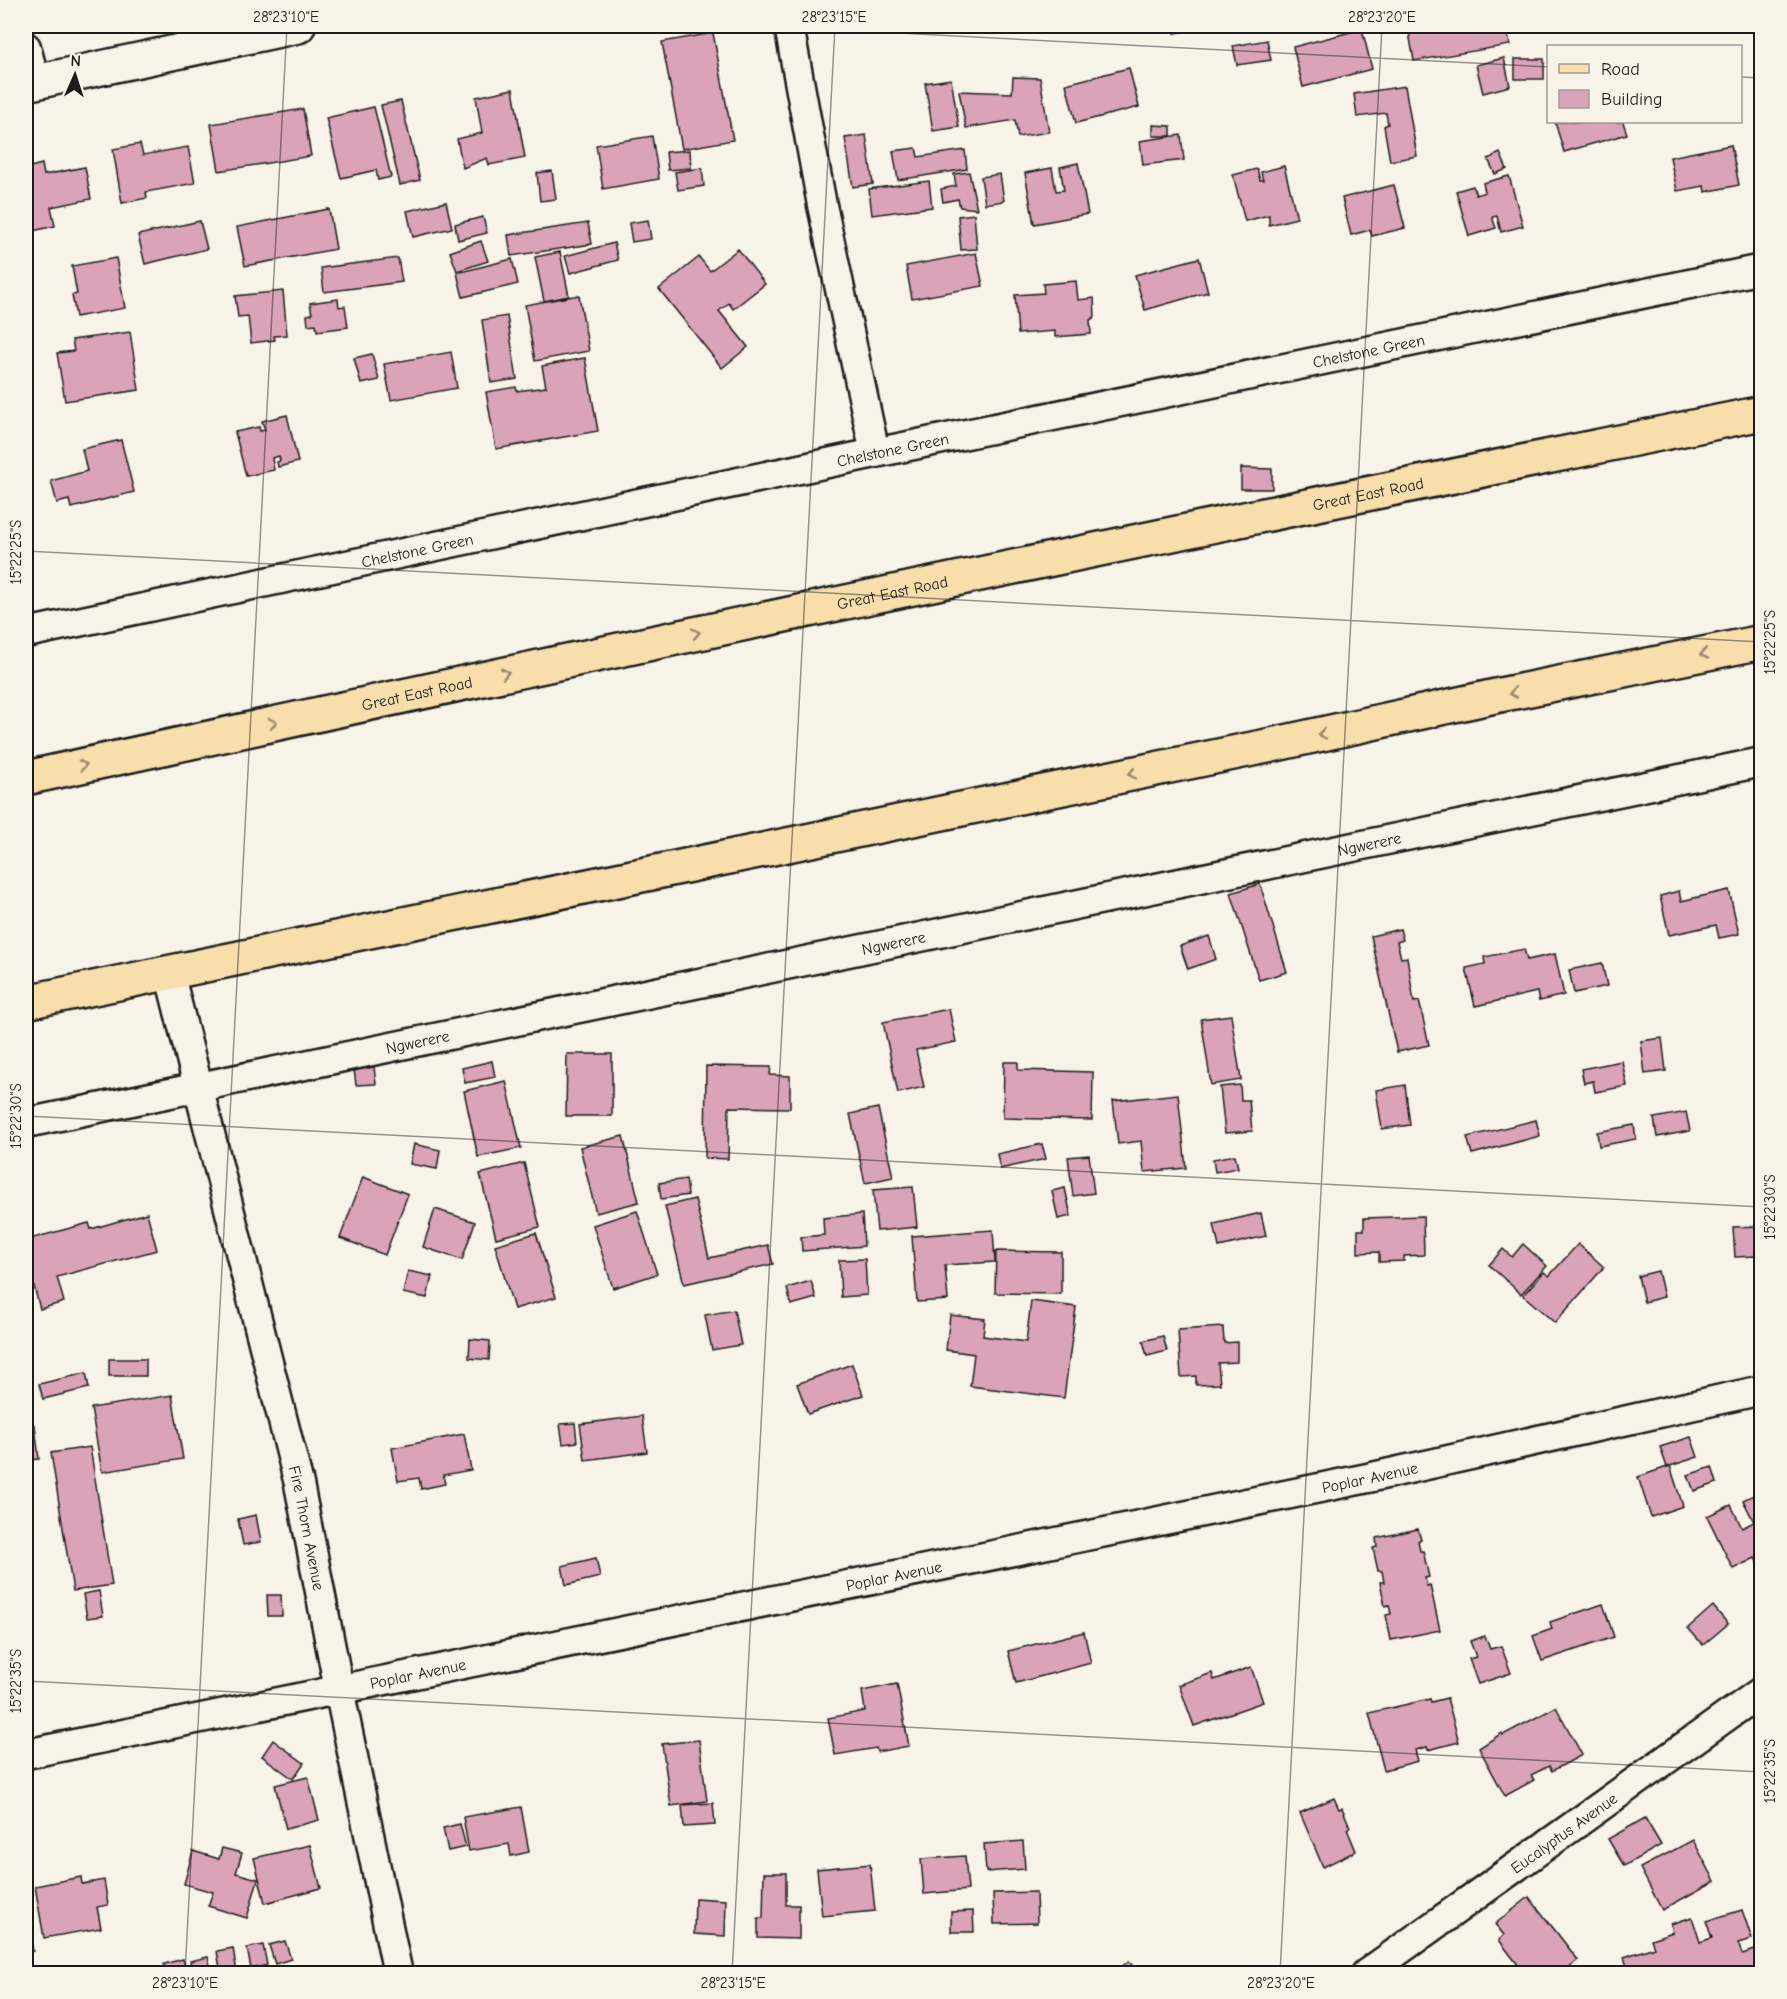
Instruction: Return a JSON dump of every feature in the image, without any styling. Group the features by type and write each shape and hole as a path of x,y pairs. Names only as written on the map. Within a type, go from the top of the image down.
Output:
{"main road":[{"name":"Great East Road","path":"26,778 453,684 1761,413"},
{"path":"26,1002 1761,642"}],"street":[{"path":"26,47 30,83 298,26"},
{"path":"789,26 822,205 875,453"},
{"name":"Chelstone Green","path":"26,633 875,453 1761,269"},
{"name":"Ngwerere","path":"26,1123 1761,762"},
{"name":"Fire Thorn Avenue","path":"169,972 299,1484 398,1974"},
{"name":"Poplar Avenue","path":"26,1754 1368,1478 1761,1390"},
{"name":"Eucalyptus Avenue","path":"1366,1974 1761,1690"}],"building":[{"path":"1173,26 1208,26 1175,33"},
{"path":"1506,26 1510,45 1414,61 1408,27"},
{"path":"1362,29 1372,69 1303,87 1293,47"},
{"path":"713,33 733,140 682,149 662,42"},
{"path":"1267,40 1271,60 1237,65 1233,46"},
{"path":"1504,58 1510,86 1483,93 1476,65"},
{"path":"1515,59 1544,59 1544,79 1515,79"},
{"path":"1129,68 1139,107 1076,123 1066,84"},
{"path":"1013,77 1040,78 1049,132 1018,137 1015,120 966,128 959,91 1012,93"},
{"path":"951,79 959,127 933,131 925,83"},
{"path":"1405,86 1417,156 1390,161 1384,126 1388,124 1386,113 1357,117 1354,94"},
{"path":"513,89 525,158 489,165 487,158 463,168 457,139 482,133 476,97"},
{"path":"401,101 420,180 400,185 381,105"},
{"path":"374,107 391,177 378,180 376,170 341,178 326,118"},
{"path":"303,109 311,156 219,171 211,124"},
{"path":"1555,123 1623,123 1627,134 1564,152"},
{"path":"1153,125 1171,126 1171,136 1153,136"},
{"path":"866,135 873,184 853,187 845,138"},
{"path":"1181,135 1184,160 1143,165 1140,141"},
{"path":"652,136 659,179 603,189 596,145"},
{"path":"140,144 143,155 188,147 195,183 146,192 147,198 122,203 113,149"},
{"path":"1731,145 1739,185 1705,192 1704,186 1677,191 1670,157"},
{"path":"916,148 918,157 965,150 967,169 898,180 893,151"},
{"path":"690,150 691,168 668,170 666,152"},
{"path":"1500,153 1507,169 1495,174 1488,159"},
{"path":"1078,163 1088,214 1034,224 1025,173 1052,168 1056,191 1064,190 1060,167"},
{"path":"42,164 44,175 85,167 91,199 51,207 55,226 28,232 26,168"},
{"path":"1284,166 1297,218 1269,225 1269,215 1245,221 1233,175 1257,169 1260,180 1263,180 1261,172"},
{"path":"702,168 704,186 678,190 675,172"},
{"path":"552,171 556,199 540,201 537,173"},
{"path":"969,172 977,209 960,207 958,199 943,202 941,189 956,186 954,174"},
{"path":"1000,174 1004,201 985,204 981,177"},
{"path":"1509,176 1523,226 1501,232 1497,216 1492,217 1496,228 1469,236 1456,191 1473,186 1476,195 1485,192 1483,183"},
{"path":"929,181 932,207 872,215 869,189"},
{"path":"1394,185 1405,228 1372,236 1370,230 1351,235 1342,198"},
{"path":"446,202 452,228 413,237 407,211"},
{"path":"329,209 336,249 245,266 237,227"},
{"path":"974,214 977,249 961,250 958,216"},
{"path":"483,217 487,233 458,240 455,224"},
{"path":"648,220 651,239 632,242 629,223"},
{"path":"200,221 207,249 145,264 138,235"},
{"path":"588,223 592,244 511,256 508,235"},
{"path":"481,241 488,261 457,271 450,252"},
{"path":"614,243 618,260 570,273 565,256"},
{"path":"738,249 765,284 733,309 729,303 719,311 748,347 722,368 659,289 699,257 710,271"},
{"path":"560,252 569,296 544,301 535,257"},
{"path":"976,253 983,286 912,299 906,266"},
{"path":"116,258 125,308 76,317 72,295 77,294 72,266"},
{"path":"398,258 402,282 324,292 321,268"},
{"path":"1199,258 1208,292 1145,310 1135,275"},
{"path":"512,259 518,284 463,297 457,273"},
{"path":"1076,281 1078,300 1094,298 1095,317 1090,320 1091,334 1055,337 1055,331 1018,334 1015,295 1044,293 1043,284"},
{"path":"283,291 287,335 274,336 275,340 251,343 248,316 238,317 235,296"},
{"path":"579,295 589,351 535,361 525,305"},
{"path":"338,299 339,307 345,306 348,327 317,331 316,324 308,325 307,315 312,314 310,303"},
{"path":"507,316 517,379 491,383 482,320"},
{"path":"130,332 139,390 65,401 57,353 74,351 72,340"},
{"path":"451,352 457,388 391,400 384,364"},
{"path":"372,354 379,380 361,384 354,358"},
{"path":"585,358 598,431 496,449 486,392 516,387 517,391 546,387 542,366"},
{"path":"287,415 298,462 278,467 279,456 272,458 274,470 246,476 235,432 259,427 260,431 265,430 262,421"},
{"path":"121,440 134,492 71,508 69,500 57,503 51,481 87,471 82,449"},
{"path":"1241,468 1272,469 1272,489 1241,489"},
{"path":"1260,884 1287,972 1259,980 1231,893"},
{"path":"1729,890 1739,934 1719,938 1716,925 1669,935 1660,896 1679,891 1681,901"},
{"path":"1400,929 1403,940 1397,942 1401,958 1407,957 1414,1002 1419,1001 1429,1045 1397,1052 1371,936"},
{"path":"1209,936 1216,959 1188,969 1180,946"},
{"path":"1524,949 1527,960 1555,954 1564,995 1539,1001 1537,992 1475,1006 1466,968 1485,964 1484,957"},
{"path":"1602,963 1607,986 1574,993 1569,970"},
{"path":"949,1009 956,1042 916,1050 924,1087 898,1093 883,1022"},
{"path":"1231,1015 1241,1080 1211,1085 1201,1019"},
{"path":"1662,1038 1666,1071 1645,1074 1641,1041"},
{"path":"567,1054 612,1054 612,1116 566,1116"},
{"path":"492,1061 495,1077 465,1083 462,1068"},
{"path":"1622,1061 1627,1086 1595,1092 1593,1081 1584,1083 1581,1069"},
{"path":"1004,1062 1018,1062 1018,1070 1093,1072 1092,1120 1003,1118"},
{"path":"706,1066 771,1067 770,1075 790,1076 790,1108 729,1107 728,1159 705,1158"},
{"path":"374,1067 376,1084 356,1085 354,1069"},
{"path":"506,1081 521,1148 478,1157 464,1091"},
{"path":"1240,1085 1241,1100 1249,1100 1252,1131 1225,1133 1220,1087"},
{"path":"1405,1085 1410,1125 1382,1129 1376,1090"},
{"path":"1178,1094 1186,1168 1144,1172 1141,1141 1118,1144 1113,1101"},
{"path":"878,1108 893,1177 865,1183 850,1114"},
{"path":"1686,1112 1690,1131 1657,1137 1654,1118"},
{"path":"1536,1120 1540,1136 1472,1154 1467,1137"},
{"path":"1634,1125 1636,1139 1599,1146 1597,1132"},
{"path":"623,1136 639,1202 596,1213 580,1147"},
{"path":"414,1144 440,1150 437,1169 410,1164"},
{"path":"1042,1144 1046,1159 1000,1169 997,1154"},
{"path":"1089,1155 1094,1193 1073,1196 1068,1157"},
{"path":"1235,1155 1238,1168 1215,1172 1213,1159"},
{"path":"524,1163 540,1227 496,1238 480,1174"},
{"path":"363,1177 408,1194 385,1255 340,1238"},
{"path":"686,1179 688,1195 661,1199 659,1183"},
{"path":"913,1187 917,1227 877,1231 873,1190"},
{"path":"1065,1188 1071,1216 1058,1219 1052,1191"},
{"path":"695,1199 709,1258 768,1245 773,1264 684,1284 665,1206"},
{"path":"435,1209 475,1222 462,1260 423,1247"},
{"path":"637,1211 657,1274 613,1288 593,1225"},
{"path":"147,1213 157,1250 57,1277 64,1302 40,1309 26,1256 26,1240 89,1223 91,1229"},
{"path":"1261,1213 1266,1236 1219,1247 1214,1224"},
{"path":"862,1214 864,1246 802,1251 801,1237 824,1235 823,1218"},
{"path":"1423,1216 1424,1255 1404,1256 1404,1261 1379,1262 1379,1252 1358,1253 1358,1230 1364,1230 1364,1218"},
{"path":"1762,1226 1762,1266 1756,1266 1756,1256 1735,1257 1733,1227"},
{"path":"993,1230 995,1262 945,1265 948,1300 917,1302 912,1236"},
{"path":"536,1233 556,1297 514,1309 495,1245"},
{"path":"1523,1244 1547,1266 1521,1294 1489,1265 1503,1249 1512,1257"},
{"path":"1578,1244 1604,1267 1555,1323 1523,1295 1544,1272 1549,1276"},
{"path":"996,1251 1061,1252 1061,1294 995,1293"},
{"path":"865,1259 867,1295 841,1297 839,1260"},
{"path":"408,1271 432,1276 427,1298 403,1293"},
{"path":"1658,1271 1664,1297 1644,1302 1638,1276"},
{"path":"811,1281 816,1298 791,1305 787,1288"},
{"path":"1031,1301 1076,1307 1064,1398 970,1386 974,1354 946,1350 950,1315 985,1319 983,1336 1026,1342"},
{"path":"734,1310 741,1345 712,1350 705,1315"},
{"path":"1223,1327 1224,1343 1237,1342 1237,1362 1218,1363 1220,1384 1196,1385 1196,1376 1181,1377 1178,1330"},
{"path":"1163,1336 1167,1351 1147,1356 1143,1341"},
{"path":"470,1339 490,1341 489,1360 469,1358"},
{"path":"109,1359 146,1359 146,1376 109,1376"},
{"path":"852,1364 863,1395 808,1414 797,1384"},
{"path":"86,1373 89,1388 43,1399 39,1384"},
{"path":"172,1395 183,1459 102,1472 91,1408"},
{"path":"642,1416 647,1452 585,1460 580,1424"},
{"path":"575,1423 577,1442 563,1444 560,1424"},
{"path":"35,1425 39,1459 26,1460 26,1427"},
{"path":"464,1434 471,1470 443,1475 445,1484 421,1489 419,1478 398,1481 392,1448"},
{"path":"1691,1437 1698,1457 1667,1467 1660,1447"},
{"path":"90,1447 112,1585 73,1591 51,1453"},
{"path":"1670,1466 1683,1506 1651,1517 1638,1477"},
{"path":"1712,1467 1717,1483 1694,1491 1688,1475"},
{"path":"1762,1491 1762,1568 1755,1558 1733,1569 1707,1516 1731,1505 1742,1528 1754,1522 1743,1500"},
{"path":"256,1515 261,1542 243,1545 238,1519"},
{"path":"1418,1529 1421,1540 1418,1541 1420,1551 1423,1551 1429,1577 1425,1578 1427,1586 1430,1585 1440,1630 1391,1640 1386,1615 1391,1614 1389,1605 1385,1606 1380,1582 1384,1582 1382,1571 1378,1571 1373,1548 1377,1547 1376,1538"},
{"path":"596,1558 600,1577 566,1585 562,1566"},
{"path":"99,1591 103,1616 87,1618 83,1594"},
{"path":"267,1595 281,1595 282,1616 268,1616"},
{"path":"1603,1604 1614,1637 1542,1661 1533,1636 1552,1629 1550,1622"},
{"path":"1713,1606 1728,1624 1703,1645 1688,1628"},
{"path":"1084,1632 1091,1663 1016,1683 1008,1651"},
{"path":"1485,1636 1490,1649 1501,1646 1511,1673 1478,1684 1469,1659 1476,1657 1470,1641"},
{"path":"1251,1667 1263,1702 1194,1726 1179,1685 1212,1673 1214,1680"},
{"path":"897,1684 909,1746 877,1752 876,1748 835,1755 828,1718 865,1711 862,1691"},
{"path":"1447,1698 1459,1742 1428,1750 1427,1747 1415,1750 1418,1761 1384,1770 1369,1713 1430,1699 1431,1702"},
{"path":"1556,1707 1582,1755 1552,1771 1549,1766 1531,1775 1534,1780 1505,1796 1479,1748 1502,1733 1503,1735"},
{"path":"273,1740 304,1763 293,1779 262,1756"},
{"path":"699,1740 707,1801 671,1806 662,1744"},
{"path":"308,1777 319,1820 286,1829 275,1785"},
{"path":"1334,1798 1339,1809 1342,1808 1350,1827 1347,1829 1356,1851 1323,1867 1300,1813"},
{"path":"713,1803 715,1825 684,1827 682,1805"},
{"path":"521,1807 529,1852 511,1856 509,1844 469,1851 463,1817"},
{"path":"1645,1818 1661,1845 1624,1866 1608,1839"},
{"path":"460,1824 466,1847 448,1851 443,1828"},
{"path":"1693,1840 1715,1881 1662,1910 1640,1868"},
{"path":"1023,1841 1025,1869 986,1872 984,1844"},
{"path":"310,1845 321,1888 265,1903 254,1858"},
{"path":"222,1848 242,1853 236,1873 258,1879 247,1918 208,1906 213,1892 184,1884 193,1851 219,1859"},
{"path":"965,1856 968,1890 924,1894 921,1859"},
{"path":"870,1864 875,1911 822,1916 817,1869"},
{"path":"764,1873 786,1873 786,1905 799,1905 799,1939 758,1938 758,1918 763,1918"},
{"path":"81,1877 82,1884 104,1880 108,1905 97,1907 101,1928 44,1938 35,1886"},
{"path":"1036,1892 1037,1923 994,1924 993,1893"},
{"path":"1529,1897 1578,1960 1561,1974 1534,1974 1533,1971 1525,1974 1499,1940 1504,1935 1495,1924"},
{"path":"695,1898 726,1900 725,1936 694,1934"},
{"path":"1742,1910 1752,1939 1738,1943 1742,1954 1755,1950 1762,1974 1729,1974 1728,1972 1724,1974 1629,1974 1624,1957 1654,1947 1651,1939 1673,1932 1671,1924 1692,1917 1700,1942 1712,1938 1706,1921"},
{"path":"973,1911 974,1932 951,1932 951,1912"},
{"path":"26,1917 33,1951 26,1953"},
{"path":"285,1941 291,1959 275,1964 269,1945"},
{"path":"263,1945 267,1965 251,1969 247,1948"},
{"path":"233,1948 237,1973 221,1974 217,1951"},
{"path":"208,1957 212,1974 193,1974 190,1961"},
{"path":"183,1959 187,1974 166,1974 164,1964"},
{"path":"1129,1961 1138,1974 1113,1973"},
{"path":"291,1968 292,1974 276,1974 275,1971"}]}
